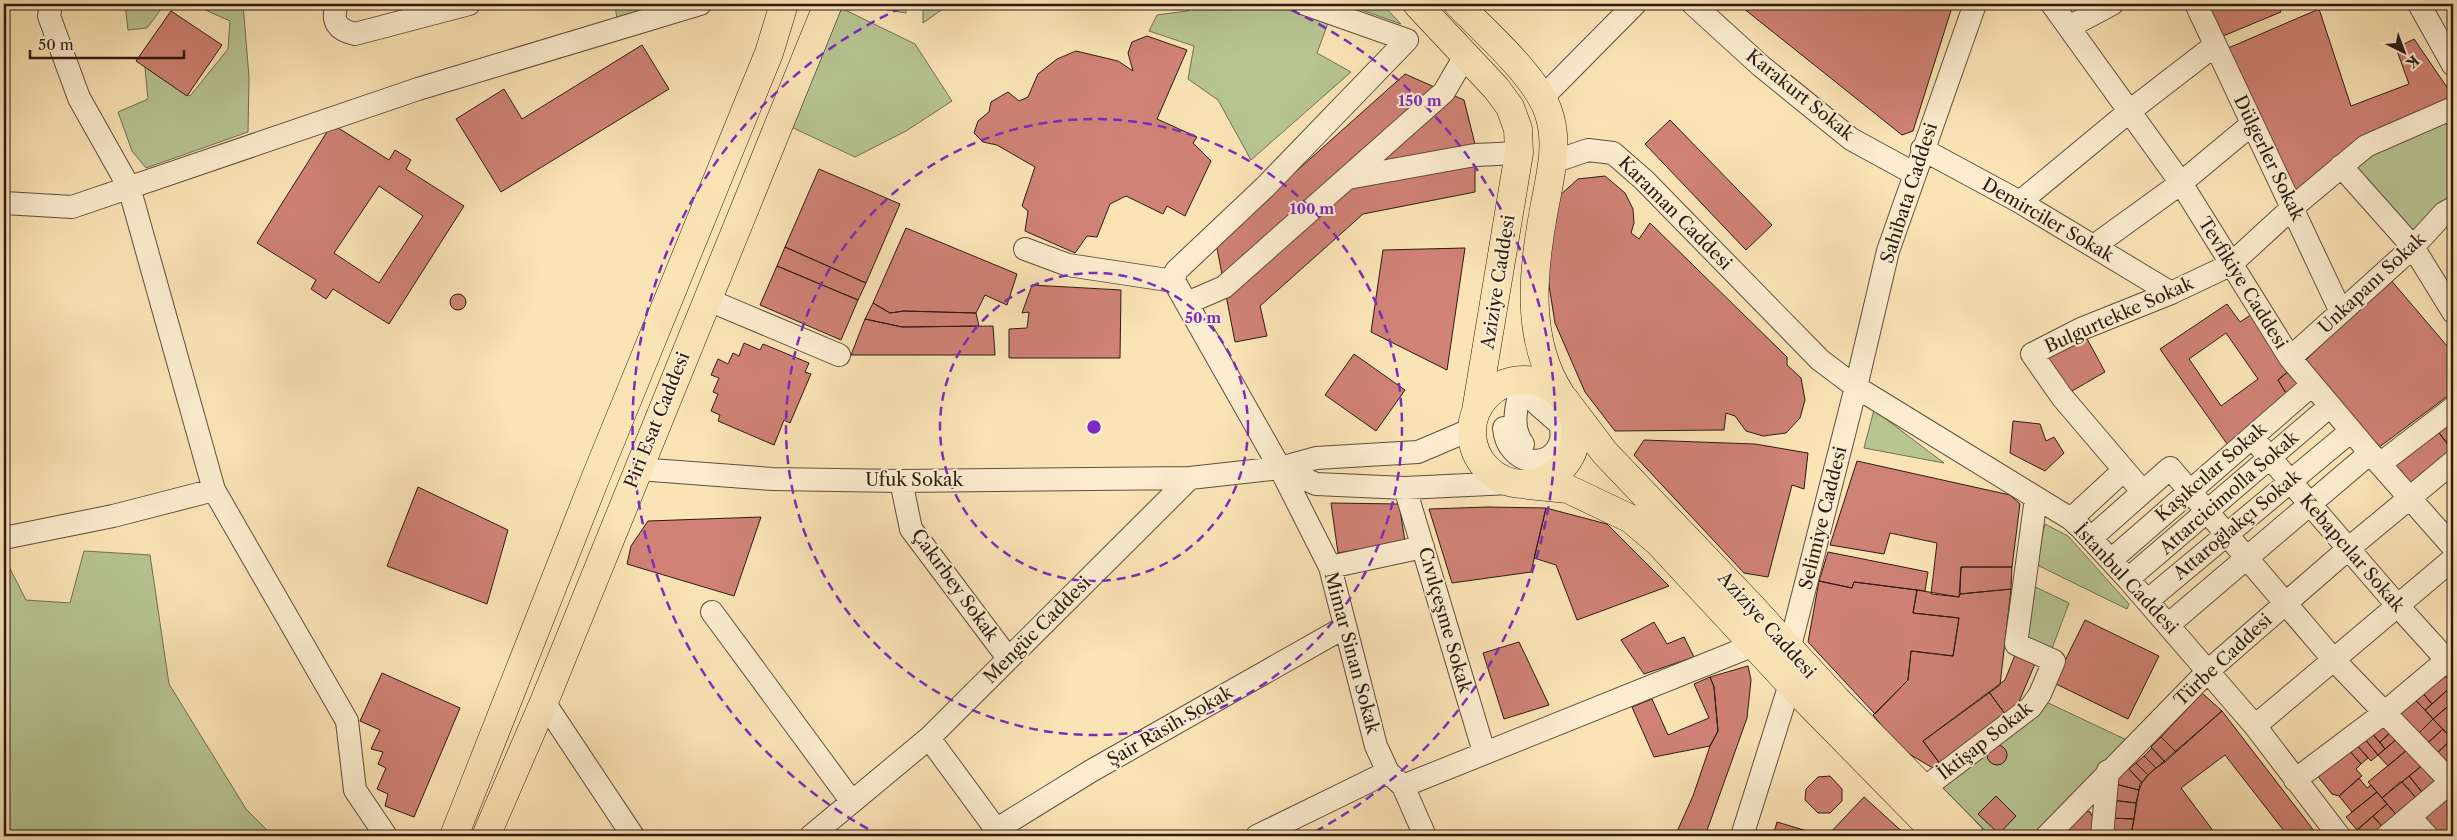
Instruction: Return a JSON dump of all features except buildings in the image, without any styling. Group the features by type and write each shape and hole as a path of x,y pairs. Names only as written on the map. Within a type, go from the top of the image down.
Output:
{"main road":[{"name":"Piri Esat Caddesi","path":"454,836 593,484 769,53 784,4"},
{"name":"Piri Esat Caddesi","path":"486,836 544,702 706,299 828,4"},
{"path":"1417,4 1496,88 1510,107 1518,128 1519,153"},
{"path":"1458,4 1530,81 1542,98 1552,125 1553,162"},
{"name":"Aziziye Caddesi","path":"1474,420 1519,153"},
{"name":"Aziziye Caddesi","path":"1553,162 1539,237 1534,298 1543,360 1566,402 1605,452 1749,604 1789,650 1970,836"},
{"path":"1526,380 1548,385 1566,402 1576,424 1576,441 1571,457 1560,470 1546,480 1519,484 1494,475 1482,463 1474,446 1474,420 1486,397 1499,387 1526,380"},
{"name":"Aziziye Caddesi","path":"1519,484 1568,489 1631,520 1658,542 1790,684 1939,836"}],"street":[{"path":"51,4 49,16 79,98 129,187 214,490 347,721 355,790 386,836"},
{"path":"337,4 333,14 337,26 344,32 355,34 469,4"},
{"path":"4,203 72,207 418,89 700,4"},
{"path":"1025,249 1068,266 1174,281 1176,271 1265,187 1407,40 1305,4"},
{"path":"1542,98 1635,4"},
{"name":"Karakurt Sokak","path":"1693,4 1761,66 1851,139 1916,174"},
{"name":"Sahibata Caddesi","path":"1856,387 1888,251 1916,174 1922,149 1975,4"},
{"name":"Tevfikiye Caddesi","path":"2052,4 2182,184 2230,265 2290,358 2312,386 2453,547"},
{"path":"2069,27 2112,4"},
{"name":"Dülgerler Sokak","path":"2196,4 2214,46 2293,207 2341,312"},
{"path":"2419,4 2453,65"},
{"path":"2020,202 2130,110 2214,46"},
{"path":"1187,303 1224,287 1444,92 1465,56"},
{"name":"Bulgurtekke Sokak","path":"2143,492 2062,397 2032,354 2081,329 2171,293 2230,265 2293,207 2366,146 2451,116"},
{"path":"2094,246 2182,184 2252,124"},
{"name":"Demirciler Sokak","path":"1922,149 2020,202 2171,293"},
{"name":"Karaman Caddesi","path":"1553,162 1588,150 1613,153 1644,180 1820,360 1856,387"},
{"path":"1347,178 1475,154 1519,153"},
{"path":"2341,166 2413,247 2453,312"},
{"name":"Unkapanı Sokak","path":"2290,358 2413,247 2434,222 2453,208"},
{"name":"Mimar Sinan Sokak","path":"1174,281 1280,468 1330,567 1376,746 1396,779 1425,836"},
{"path":"706,299 839,355"},
{"path":"1526,380 1515,416 1518,438 1526,448 1535,449 1542,445 1548,434 1546,424"},
{"path":"1504,428 1505,442 1514,453 1526,461 1540,461 1552,454 1561,440 1561,425 1537,404 1526,380"},
{"name":"Kaşıkcılar Sokak","path":"2110,560 2312,386"},
{"name":"İstanbul Caddesi","path":"1856,387 2071,519 2128,579 2255,726 2339,836"},
{"name":"Selimiye Caddesi","path":"1789,650 1856,387"},
{"name":"Attarcicimolla Sokak","path":"2128,579 2330,406"},
{"path":"2168,625 2310,504 2453,408"},
{"path":"1190,478 1280,468 1316,458 1418,452 1474,420"},
{"name":"Attaroğlakçı Sokak","path":"2147,601 2289,480 2351,431"},
{"name":"Kebapcılar Sokak","path":"2252,437 2397,605 2451,661"},
{"name":"Türbe Caddesi","path":"2047,836 2108,771 2208,671 2284,603 2453,462"},
{"path":"1280,468 1316,484 1405,488 1519,484"},
{"path":"2090,538 2170,468 2333,659 2453,782 2387,836"},
{"name":"Ufuk Sokak","path":"638,469 772,479 901,481 1190,478"},
{"path":"2071,519 2124,470"},
{"name":"Mengüc Caddesi","path":"811,836 928,738 1190,478"},
{"name":"Çakırbey Sokak","path":"901,481 911,529 1008,658"},
{"name":"Cıvılçeşme Sokak","path":"1405,488 1484,752"},
{"path":"4,538 113,516 214,490"},
{"name":"İktişap Sokak","path":"1923,789 2031,707 2040,694 2054,662 2016,644 2036,498"},
{"path":"1330,567 1423,547"},
{"path":"2255,726 2453,558"},
{"path":"712,612 852,802"},
{"name":"Şair Rasih Sokak","path":"999,833 1092,771 1345,627"},
{"path":"1257,836 1396,779 1484,752 1754,645"},
{"path":"2295,780 2451,661"},
{"path":"1742,836 1790,684"},
{"path":"544,702 633,836"},
{"path":"928,738 999,833"},
{"path":"2102,836 2108,771"},
{"path":"2410,817 2427,836"}],"green space":[{"path":"125,4 165,4 147,28 128,30"},
{"path":"192,4 243,4 249,77 248,132 146,168 132,151 118,112 148,99 144,58 190,96 228,49 230,21"},
{"path":"615,4 668,4 617,20"},
{"path":"875,4 906,4 906,13 882,9"},
{"path":"923,4 950,4 923,23"},
{"path":"1203,4 1274,4 1328,23 1317,53 1351,72 1251,160 1218,100 1188,79 1194,46 1149,31 1157,15 1187,11"},
{"path":"1345,4 1382,4 1401,24"},
{"path":"837,6 915,44 952,101 906,131 855,157 787,125"},
{"path":"2444,117 2453,142 2453,202 2411,239 2349,168"},
{"path":"1874,410 1944,463 1864,448"},
{"path":"2045,524 2068,536 2129,604 2127,609 2035,564"},
{"path":"84,551 150,555 169,684 246,809 273,836 12,836 4,819 4,557 26,600 70,603"},
{"path":"2029,584 2069,603 2050,654 2020,642"},
{"path":"2042,700 2131,742 2042,836 1991,836 1937,784"}]}
